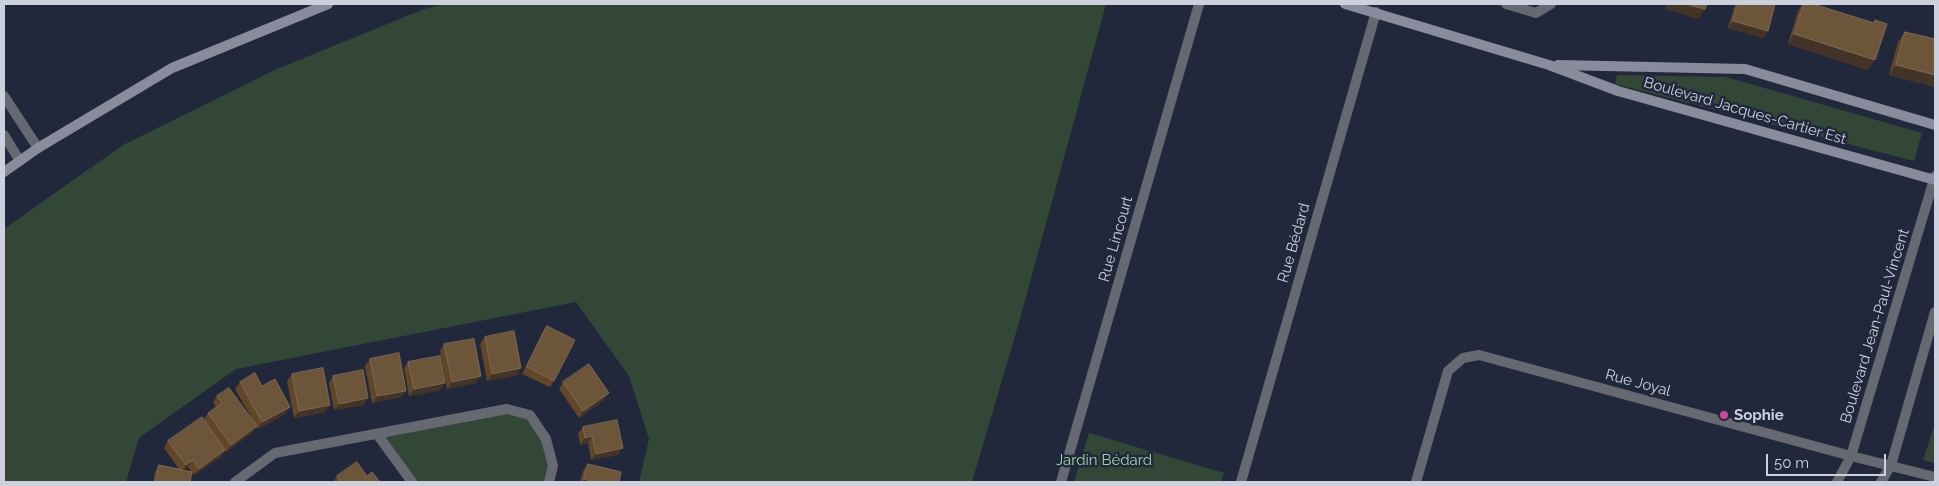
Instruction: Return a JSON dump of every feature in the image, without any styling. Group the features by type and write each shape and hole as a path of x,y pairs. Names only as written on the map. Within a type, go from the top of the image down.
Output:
{"main road":[{"path":"4,172 38,148 172,68 328,4"},
{"name":"Boulevard Jacques-Cartier Est","path":"1345,4 1549,65 1618,91 1935,178"},
{"name":"Boulevard Jacques-Cartier Est","path":"1549,65 1745,69 1935,125"}],"street":[{"name":"Rue Lincourt","path":"1061,482 1199,4"},
{"path":"1506,4 1536,13 1551,5"},
{"name":"Rue Bédard","path":"1242,482 1376,12"},
{"path":"4,96 38,148"},
{"path":"4,134 20,161"},
{"name":"Boulevard Jean-Paul-Vincent","path":"1837,482 1851,456 1935,178"},
{"path":"1881,482 1891,465 1935,312"},
{"name":"Rue Joyal","path":"1416,482 1448,371 1463,358 1479,355 1935,477"},
{"path":"235,482 275,453 507,408 530,415 546,439 553,466 549,482"},
{"path":"377,434 412,482"}],"green space":[{"path":"446,4 1106,4 1018,326 972,482 639,482 649,439 629,376 576,302 236,369 139,438 126,482 4,482 4,229 123,145 277,69 424,9"},
{"path":"1617,75 1726,77 1922,133 1914,161 1615,84"},
{"path":"507,409 530,415 546,439 549,482 412,482 377,434"},
{"path":"1935,424 1935,463 1923,460"},
{"name":"Jardin Bédard","path":"1089,433 1224,473 1221,482 1074,482"}],"building":[{"path":"1687,4 1707,4 1705,9"},
{"path":"1738,4 1775,4 1768,31 1733,21"},
{"path":"1804,4 1813,4 1874,23 1875,20 1887,24 1875,60 1794,34"},
{"path":"1905,32 1935,39 1935,75 1896,65"},
{"path":"547,326 575,340 554,381 527,367"},
{"path":"514,331 521,368 492,374 485,337"},
{"path":"474,339 481,376 452,382 444,344"},
{"path":"399,353 406,391 377,396 370,359"},
{"path":"440,356 445,383 414,389 408,362"},
{"path":"589,364 609,393 583,411 563,382"},
{"path":"323,368 330,405 299,411 292,374"},
{"path":"363,370 368,398 339,404 333,376"},
{"path":"255,373 262,386 275,379 290,407 262,422 240,382"},
{"path":"229,388 257,426 231,445 208,413 222,403 217,396"},
{"path":"202,417 225,450 199,469 193,460 186,465 168,441"},
{"path":"617,420 623,448 596,454 592,436 585,438 583,427"},
{"path":"357,462 367,476 372,472 380,482 341,482 337,476"},
{"path":"588,464 621,472 619,482 594,482 584,479"},
{"path":"159,465 192,472 190,482 156,482"}],"place":[{"name":"Sophie","path":"1724,415"}]}
